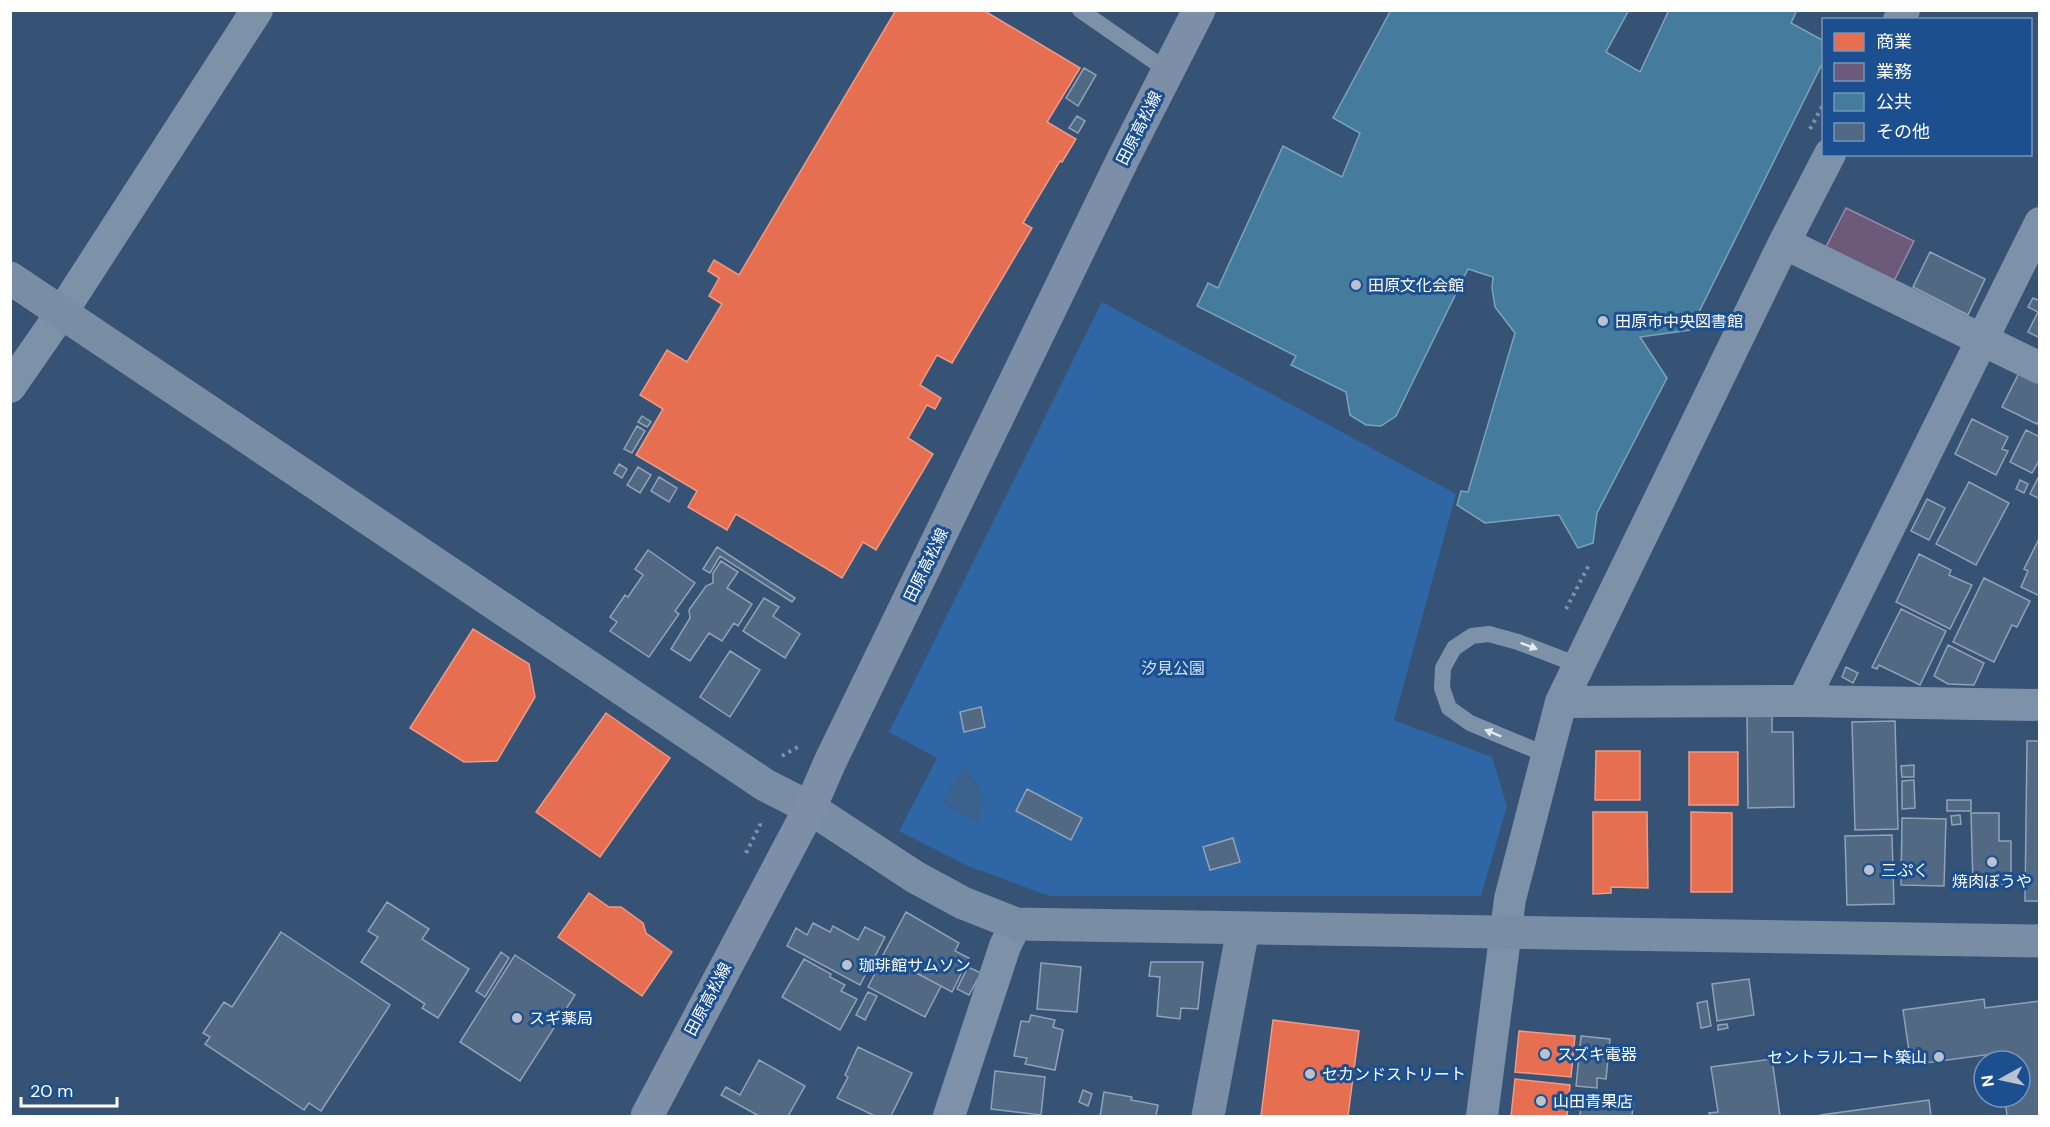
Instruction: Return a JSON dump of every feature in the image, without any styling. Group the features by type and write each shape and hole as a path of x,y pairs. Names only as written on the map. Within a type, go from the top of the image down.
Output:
{"main road":[{"name":"田原高松線","path":"647,1116 810,808 830,762 1199,10"}],"street":[{"path":"10,387 62,312 257,10"},
{"path":"1482,1116 1510,900 1561,702 1784,243 1829,156"},
{"path":"1803,701 2040,223"},
{"path":"1784,243 2040,368"},
{"path":"10,278 765,785 810,808 915,877 963,903 1016,924 2040,941"},
{"path":"1561,702 2036,698"},
{"path":"949,1116 1005,946 1016,924"},
{"path":"1208,1116 1243,928"}],"lane":[{"path":"1080,10 1168,71"},
{"path":"1546,755 1470,723 1449,708 1442,688 1443,668 1454,648 1472,636 1489,634 1518,642 1578,666"}],"path":[{"path":"777,759 802,745"},
{"path":"745,855 760,825 759,814"}],"green space":[{"name":"汐見公園","path":"1102,302 1456,494 1394,720 1492,757 1507,806 1481,896 1049,896 968,866 899,831 937,758 889,732"}],"shaded area":[{"path":"962,768 975,780 981,792 982,806 978,823 943,804"}],"building: 商業":[{"path":"896,10 983,10 1080,68 1047,122 1076,139 1023,223 1032,228 952,363 937,355 920,385 941,398 935,409 927,405 908,438 933,454 876,550 863,542 842,578 736,514 727,530 688,507 697,491 636,455 663,409 640,395 667,350 687,362 722,304 709,296 719,278 708,271 714,260 739,275"},
{"path":"473,629 529,664 535,697 497,761 464,762 410,728"},
{"path":"606,713 670,758 600,857 536,812"},
{"path":"1596,751 1640,751 1640,800 1595,800"},
{"path":"1689,752 1738,752 1738,805 1689,805"},
{"path":"1593,812 1647,812 1648,888 1611,887 1611,893 1593,894"},
{"path":"1691,812 1732,813 1732,892 1691,892"},
{"path":"589,893 609,907 621,907 643,923 646,933 672,952 642,996 558,937"},
{"name":"セカンドストリート","path":"1273,1020 1359,1031 1348,1116 1261,1116"},
{"name":"スズキ電器","path":"1519,1031 1575,1036 1571,1077 1515,1072"},
{"name":"山田青果店","path":"1515,1079 1570,1085 1567,1116 1511,1116"}],"building: 業務":[{"path":"1846,208 1914,241 1894,281 1826,247"}],"building: 公共":[{"path":"1391,10 1629,10 1606,52 1640,72 1669,10 1797,10 1791,23 1822,40 1822,64 1690,330 1640,337 1667,378 1597,513 1593,543 1578,548 1559,515 1485,523 1457,505 1461,491 1468,492 1515,333 1495,307 1493,277 1468,269 1396,416 1381,426 1366,425 1350,415 1346,392 1291,365 1296,356 1197,306 1208,283 1218,288 1283,146 1342,177 1360,133 1333,118"}],"building: その他":[{"path":"1084,68 1096,75 1078,106 1066,98"},
{"path":"1077,116 1085,121 1078,133 1069,128"},
{"path":"1930,252 1985,279 1968,315 1913,287"},
{"path":"2033,298 2040,301 2040,338 2028,332 2038,312 2028,307"},
{"path":"2019,373 2040,383 2040,419 2037,424 2002,407"},
{"path":"642,416 651,422 647,427 638,422"},
{"path":"1972,419 2008,437 2002,449 2008,451 1996,475 1955,454"},
{"path":"637,426 645,431 632,453 624,449"},
{"path":"2026,430 2040,437 2040,459 2032,473 2010,462"},
{"path":"619,464 627,469 622,478 614,473"},
{"path":"638,467 651,475 640,493 627,485"},
{"path":"2040,474 2040,499 2030,494"},
{"path":"659,477 677,488 669,502 651,491"},
{"path":"2020,480 2028,484 2024,493 2016,489"},
{"path":"1969,482 2009,503 1976,565 1936,544"},
{"path":"1927,499 1945,508 1929,540 1911,531"},
{"path":"2039,539 2040,596 2021,587 2028,571 2024,569"},
{"path":"717,547 795,598 792,602 720,556 710,573 703,569"},
{"path":"648,550 695,583 675,611 679,614 649,657 610,631 617,622 610,617 643,575 635,569"},
{"path":"1919,554 1951,570 1949,575 1972,585 1950,629 1896,602"},
{"path":"721,561 738,572 727,588 752,604 738,626 734,623 722,641 709,633 690,661 671,649 690,618 689,610 706,586 713,583 713,573"},
{"path":"1984,578 2030,601 2017,627 2012,625 1994,662 1953,642"},
{"path":"764,598 779,607 773,616 800,634 785,658 743,631"},
{"path":"1901,609 1946,631 1920,685 1879,665 1877,669 1872,667"},
{"path":"1948,645 1984,663 1974,685 1948,684 1934,676"},
{"path":"730,651 760,670 730,717 700,697"},
{"path":"1846,667 1858,673 1853,683 1842,677"},
{"path":"981,707 985,727 964,732 960,712"},
{"path":"1747,716 1772,716 1772,732 1793,732 1794,807 1748,808"},
{"path":"1895,721 1898,829 1855,830 1852,722"},
{"path":"2027,741 2040,741 2040,901 2025,901"},
{"path":"1914,765 1914,777 1902,777 1901,766"},
{"path":"1914,780 1915,808 1902,809 1902,781"},
{"path":"1027,789 1082,818 1071,840 1016,811"},
{"path":"1947,800 1971,800 1971,811 1947,811"},
{"name":"焼肉ぼうや","path":"1971,813 1999,813 1999,841 2011,841 2011,885 1973,884"},
{"path":"1960,815 1961,824 1952,825 1951,816"},
{"path":"1902,818 1946,819 1944,886 1901,885"},
{"name":"三ぷく","path":"1892,835 1894,904 1847,905 1845,836"},
{"path":"1233,838 1240,862 1210,870 1203,847"},
{"path":"387,902 429,929 422,939 469,969 438,1018 422,1008 425,1004 361,962 378,937 368,931"},
{"path":"906,912 959,943 955,951 969,958 952,992 883,955"},
{"name":"珈琲館サムソン","path":"813,923 830,932 833,926 858,940 865,927 885,937 860,985 787,946 796,928 807,935"},
{"path":"281,932 390,1005 321,1111 309,1103 304,1110 205,1044 210,1037 203,1033 224,1002 232,1007"},
{"path":"501,952 509,958 485,997 476,991"},
{"name":"スギ薬局","path":"515,955 575,995 520,1081 460,1042"},
{"path":"884,956 941,986 925,1017 868,987"},
{"path":"804,959 831,974 830,977 845,985 841,991 857,999 840,1030 782,997"},
{"path":"1151,962 1203,962 1198,1009 1181,1008 1180,1019 1157,1016 1160,977 1149,976"},
{"path":"1041,963 1081,967 1077,1012 1037,1009"},
{"path":"968,967 981,973 969,995 957,989"},
{"path":"1749,979 1754,1015 1717,1021 1712,984"},
{"path":"868,992 877,996 865,1020 856,1015"},
{"name":"セントラルコート築山","path":"1984,999 1985,1008 2040,1001 2040,1116 2007,1116 2006,1109 2032,1109 2032,1049 1972,1049 1972,1057 1911,1065 1903,1010"},
{"path":"1707,1001 1711,1026 1701,1028 1697,1003"},
{"path":"1031,1015 1055,1020 1053,1027 1063,1030 1055,1070 1025,1064 1027,1058 1014,1056 1021,1021 1029,1022"},
{"path":"1727,1024 1728,1028 1718,1030 1718,1025"},
{"path":"1581,1036 1610,1039 1606,1079 1597,1078 1597,1088 1576,1086"},
{"path":"858,1047 912,1073 891,1116 875,1116 837,1098 848,1077 845,1075"},
{"path":"1772,1059 1780,1116 1710,1116 1709,1113 1718,1112 1711,1067"},
{"path":"759,1060 805,1086 788,1116 759,1116 721,1095 726,1087 740,1095"},
{"path":"995,1071 1045,1077 1041,1115 991,1109"},
{"path":"1083,1090 1092,1094 1088,1106 1079,1102"},
{"path":"1104,1092 1158,1105 1156,1116 1100,1116"},
{"path":"1582,1093 1634,1098 1632,1116 1580,1116"},
{"path":"1929,1100 1931,1116 1821,1116 1821,1115"}],"place":[{"name":"田原文化会館","path":"1356,285"},
{"name":"田原市中央図書館","path":"1603,321"},
{"name":"焼肉ぼうや","path":"1992,862"},
{"name":"三ぷく","path":"1869,870"},
{"name":"珈琲館サムソン","path":"847,965"},
{"name":"スギ薬局","path":"517,1018"},
{"name":"スズキ電器","path":"1545,1054"},
{"name":"セントラルコート築山","path":"1939,1057"},
{"name":"セカンドストリート","path":"1310,1074"},
{"name":"山田青果店","path":"1541,1101"}]}
